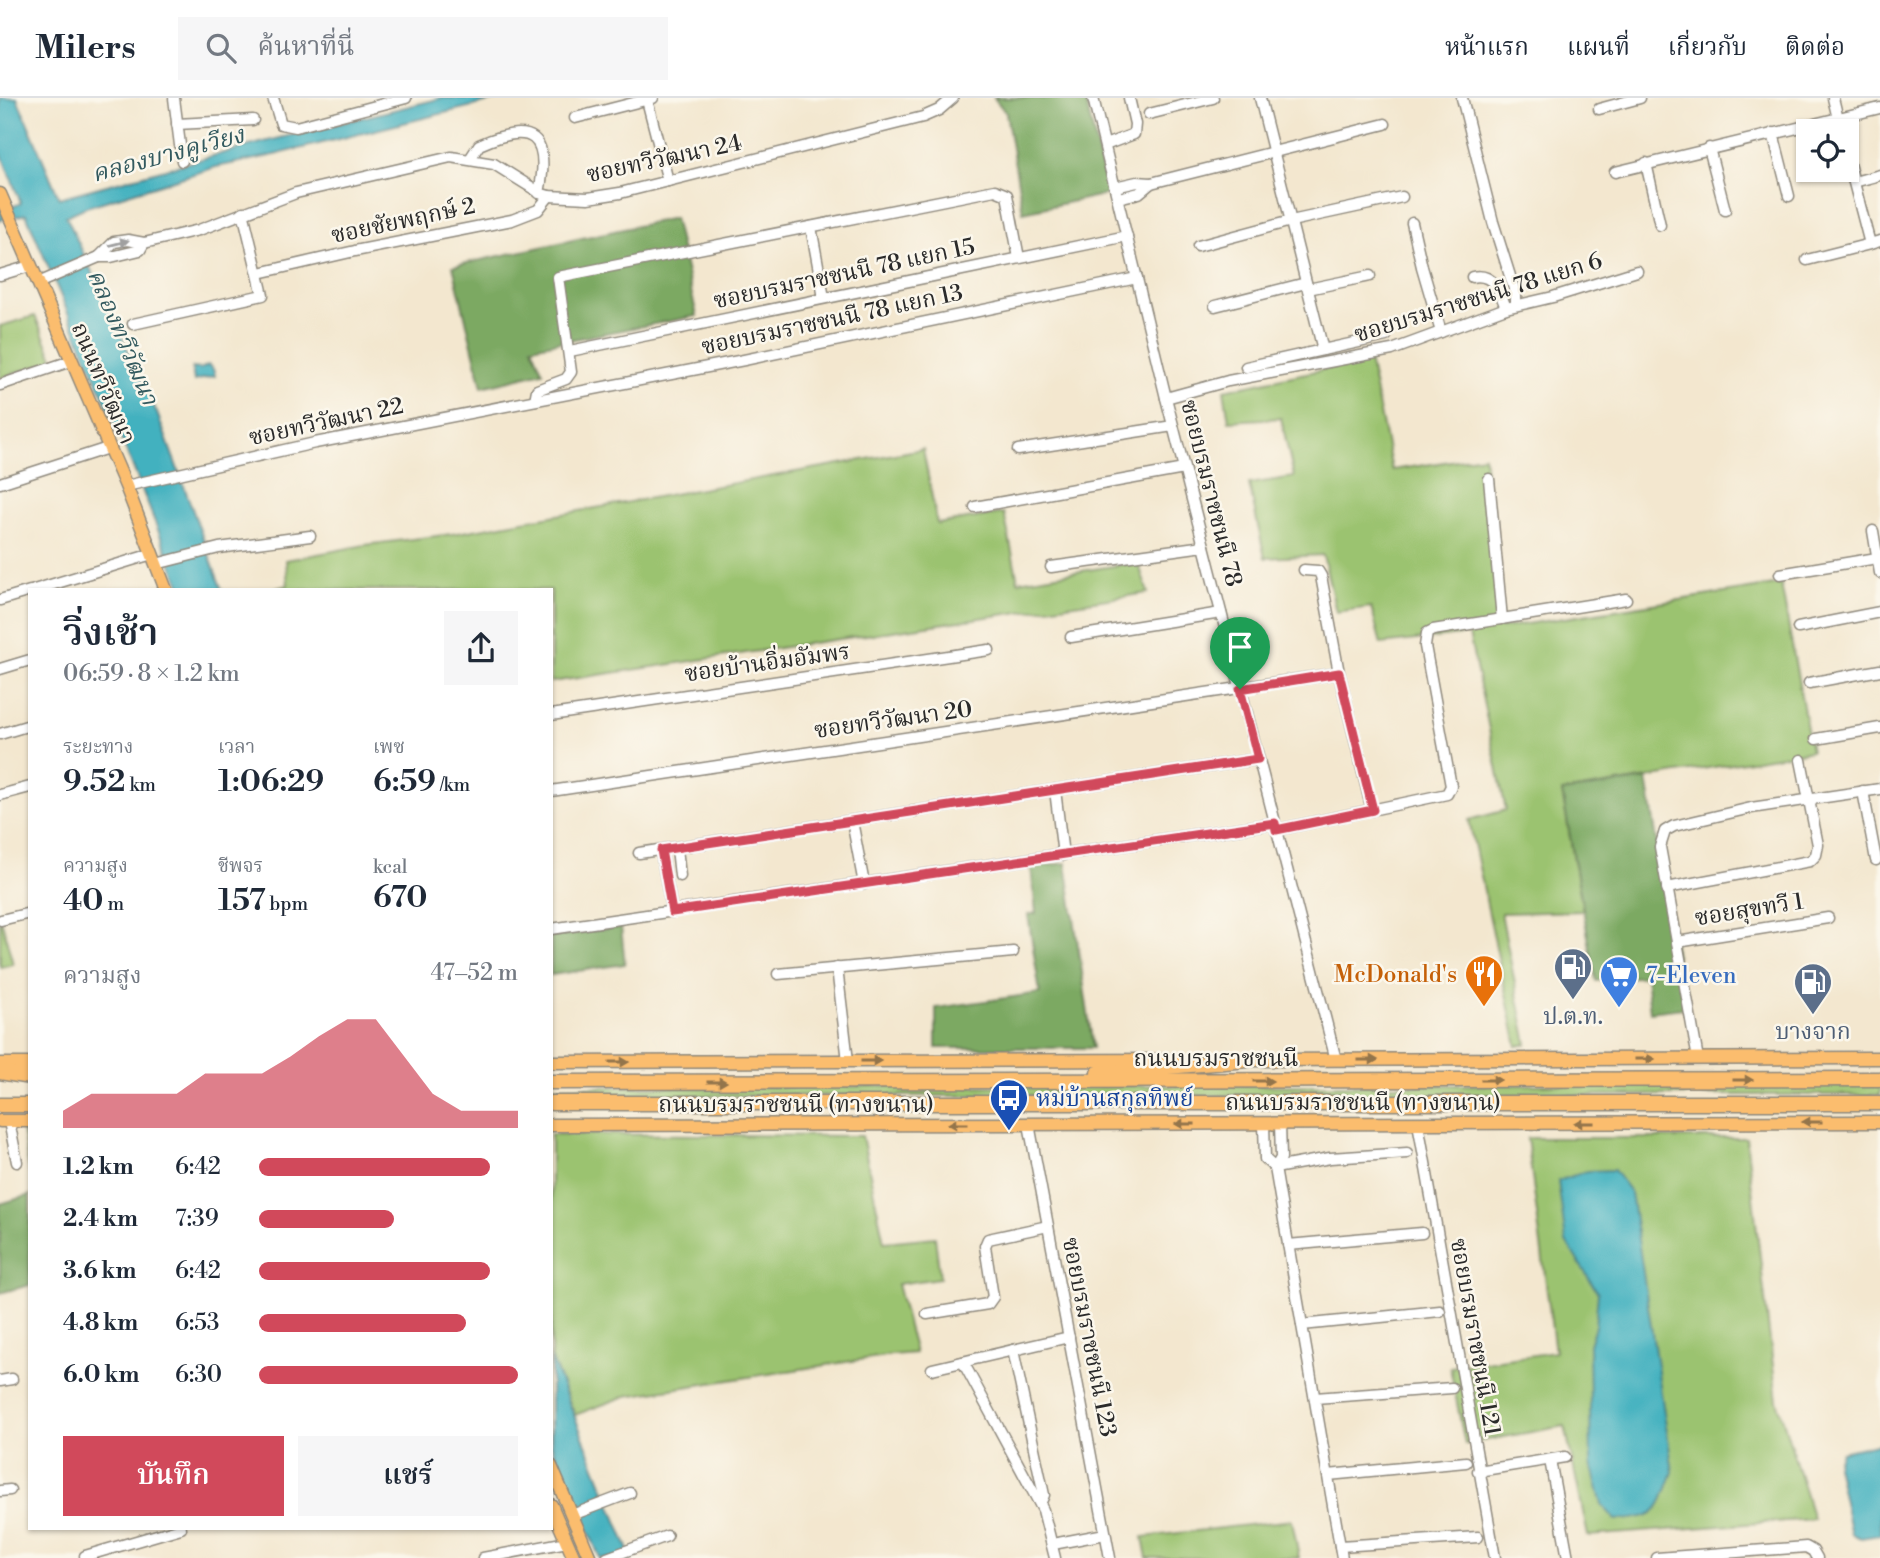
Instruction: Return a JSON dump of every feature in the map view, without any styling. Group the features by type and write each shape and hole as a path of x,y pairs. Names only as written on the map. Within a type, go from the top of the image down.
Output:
{"highway":[{"path":"1017,1081 1248,1060"},
{"path":"0,1073 28,1079"},
{"path":"0,1081 28,1079"},
{"name":"ถนนบรมราชชนนี","path":"553,1083 1880,1079"},
{"name":"ถนนบรมราชชนนี","path":"553,1103 1880,1103"},
{"path":"0,1105 28,1105"}],"main road":[{"name":"ถนนทวีวัฒนา","path":"5,206 159,560 166,588"},
{"name":"ถนนบรมราชชนนี (ทางขนาน)","path":"553,1062 1880,1058"},
{"path":"0,1064 28,1063"},
{"path":"5,1121 28,1121"},
{"name":"ถนนบรมราชชนนี (ทางขนาน)","path":"553,1125 1880,1122"},
{"path":"553,1470 576,1513 590,1558"},
{"path":"553,1510 574,1558"}],"street":[{"path":"174,98 182,162"},
{"path":"273,98 281,124 296,127 406,98"},
{"name":"ซอยทวีวัฒนา 24","path":"38,283 94,259 140,250 144,243 199,230 296,192 411,165 451,157 470,159 494,164 544,195 588,198 620,193 923,117 939,110 953,98"},
{"name":"ซอยบรมราชชนนี 78","path":"1093,98 1173,426 1336,1060"},
{"path":"1105,145 1134,134 1135,124 1129,98"},
{"path":"1149,114 1213,98"},
{"path":"1259,98 1323,350"},
{"path":"1462,98 1493,222 1516,295 1511,307"},
{"path":"1833,98 1838,118"},
{"path":"575,118 650,99 668,181"},
{"path":"1599,109 1634,99"},
{"path":"1615,172 1880,108"},
{"path":"177,124 253,120"},
{"path":"1116,193 1139,193 1151,184 1385,124"},
{"path":"470,159 479,145 515,133 527,134 536,139 542,147 544,195"},
{"path":"1773,133 1789,196"},
{"path":"1709,148 1725,210"},
{"path":"1646,163 1660,225"},
{"path":"1859,181 1880,176"},
{"path":"1807,260 1875,243 1854,182"},
{"path":"536,400 537,390 570,376 570,351 558,277 995,190 1007,195 1019,258"},
{"name":"ซอยชัยพฤกษ์ 2","path":"259,273 512,220 538,210 544,195"},
{"path":"1198,246 1291,221 1402,197"},
{"path":"133,324 262,295 243,212"},
{"path":"1412,223 1441,332"},
{"path":"811,227 824,298"},
{"name":"ซอยบรมราชชนนี 78 แยก 15","path":"570,351 1126,236"},
{"path":"0,275 30,266"},
{"name":"ซอยบรมราชชนนี 78 แยก 6","path":"1166,398 1228,381 1392,350 1511,307 1637,271"},
{"path":"1214,306 1370,276"},
{"path":"1472,276 1488,277 1511,307"},
{"name":"ซอยบรมราชชนนี 78 แยก 13","path":"536,400 744,360 1137,278"},
{"path":"1246,367 1386,336"},
{"path":"0,385 71,361"},
{"name":"ซอยทวีวัฒนา 22","path":"126,486 315,443 536,400"},
{"path":"1018,450 1173,426"},
{"path":"0,483 108,448"},
{"path":"975,506 1184,469"},
{"path":"1489,479 1502,619"},
{"path":"1873,531 1880,573"},
{"path":"40,588 219,548 310,536"},
{"path":"1051,567 1204,546"},
{"path":"1780,574 1877,558"},
{"path":"1304,570 1318,571 1321,576 1339,673 1373,810"},
{"path":"0,600 28,591"},
{"path":"553,929 1275,827 1447,794 1451,786 1424,646 1427,632 1626,599"},
{"path":"1798,628 1880,611"},
{"path":"1071,637 1221,614"},
{"name":"ซอยบ้านอิ่มอัมพร","path":"553,715 989,650"},
{"path":"0,669 28,661"},
{"path":"1809,683 1880,670"},
{"name":"ซอยทวีวัฒนา 20","path":"553,791 1339,673"},
{"path":"0,733 28,726"},
{"path":"1816,739 1880,728"},
{"path":"639,853 1258,759"},
{"path":"1667,888 1810,861 1816,855 1818,845 1801,760"},
{"path":"0,795 28,788"},
{"path":"1698,1059 1660,846 1665,831 1674,826 1740,811 1880,789"},
{"path":"1055,790 1063,855"},
{"path":"1863,791 1876,860"},
{"path":"852,821 864,884"},
{"path":"677,848 680,876"},
{"path":"661,850 672,912"},
{"path":"1,920 28,913"},
{"name":"ซอยสุขทวี 1","path":"1677,942 1828,918"},
{"path":"778,974 1013,952"},
{"path":"837,968 848,1061"},
{"path":"5,1121 17,1162"},
{"name":"ซอยบรมราชชนนี 121","path":"1418,1123 1495,1558"},
{"name":"ซอยบรมราชชนนี 123","path":"1029,1124 1110,1558"},
{"path":"1264,1124 1265,1159 1275,1168 1341,1552 1478,1537"},
{"path":"1275,1168 1281,1158 1280,1124"},
{"path":"1275,1168 1330,1158 1406,1153"},
{"path":"927,1314 988,1304 993,1297 985,1247 988,1239 1048,1226"},
{"path":"1288,1245 1422,1233"},
{"path":"1302,1325 1440,1311"},
{"path":"932,1369 1069,1337"},
{"path":"1013,1350 1044,1495 1040,1504"},
{"path":"963,1362 1040,1504 1055,1558"},
{"path":"0,1381 12,1379"},
{"path":"1315,1398 1452,1388"},
{"path":"1478,1471 1565,1457"},
{"path":"1550,1460 1568,1558"},
{"path":"1328,1475 1466,1462"},
{"path":"576,1513 630,1493"},
{"path":"85,1556 174,1530"},
{"path":"1053,1544 1105,1534"},
{"path":"607,1558 667,1536"},
{"path":"483,1558 567,1542"},
{"path":"1657,1558 1806,1547 1817,1558"}],"green space":[{"path":"994,98 1085,98 1108,194 1023,212 1006,113"},
{"path":"674,218 697,316 532,347 543,372 482,387 453,266"},
{"path":"35,316 54,360 0,378 0,326"},
{"path":"1369,360 1392,470 1484,456 1501,628 1781,584 1811,751 1562,792 1583,911 1501,913 1527,1044 1517,1046 1469,820 1506,810 1469,634 1381,644 1371,607 1336,612 1323,555 1265,558 1249,484 1294,477 1281,418 1229,421 1224,390"},
{"path":"923,449 937,524 1004,513 1018,581 1138,562 1148,593 553,682 553,588 278,588 288,585 286,560 365,545 452,534"},
{"path":"1647,779 1684,1008 1650,1012 1646,976 1596,981 1562,792"},
{"path":"1066,863 1093,1048 936,1048 936,1008 1040,993 1028,915 1036,913 1031,867"},
{"path":"0,915 13,964 0,967"},
{"path":"621,927 625,964 553,975 553,937"},
{"path":"1880,1084 1880,1095 553,1096 553,1087"},
{"path":"22,1128 28,1128 28,1162"},
{"path":"553,1134 862,1136 884,1242 935,1237 940,1278 897,1284 915,1353 626,1396 575,1415 553,1363"},
{"path":"1527,1138 1746,1138 1777,1400 1813,1519 1588,1536 1565,1426 1465,1444 1450,1367 1555,1352"},
{"path":"28,1196 28,1286 0,1293 0,1204"},
{"path":"1292,1520 1299,1558 1147,1558 1143,1537"}],"water":[{"path":"0,98 17,98 59,198 264,142 442,98 505,98 216,167 86,207 66,216 157,413 221,588 181,588 26,214 0,220 0,212 21,203 0,151"},
{"path":"208,365 215,376 194,381 192,368 200,369"},
{"path":"1614,1170 1631,1193 1673,1472 1656,1510 1642,1517 1616,1520 1602,1505 1591,1464 1589,1345 1595,1326 1598,1293 1566,1242 1558,1181 1587,1171"},
{"path":"553,1363 632,1558 600,1558 553,1449"},
{"path":"1880,1443 1880,1535 1861,1538 1851,1534 1836,1465 1841,1452"}],"place":[{"name":"ป.ต.ท.","path":"1573,1001"},
{"name":"McDonald's","path":"1484,1008"},
{"name":"7-Eleven","path":"1619,1009"},
{"name":"บางจาก","path":"1813,1016"},
{"name":"หม่บ้านสกุลทิพย์","path":"1009,1132"}],"route":[{"path":"1339,673 1373,810 1276,830 1275,823 672,912 661,850 1258,759 1240,689 1339,673"}],"water label":[{"name":"คลองบางคูเวียง","path":"168,154"},
{"name":"คลองทวีวัฒนา","path":"123,337"}]}
